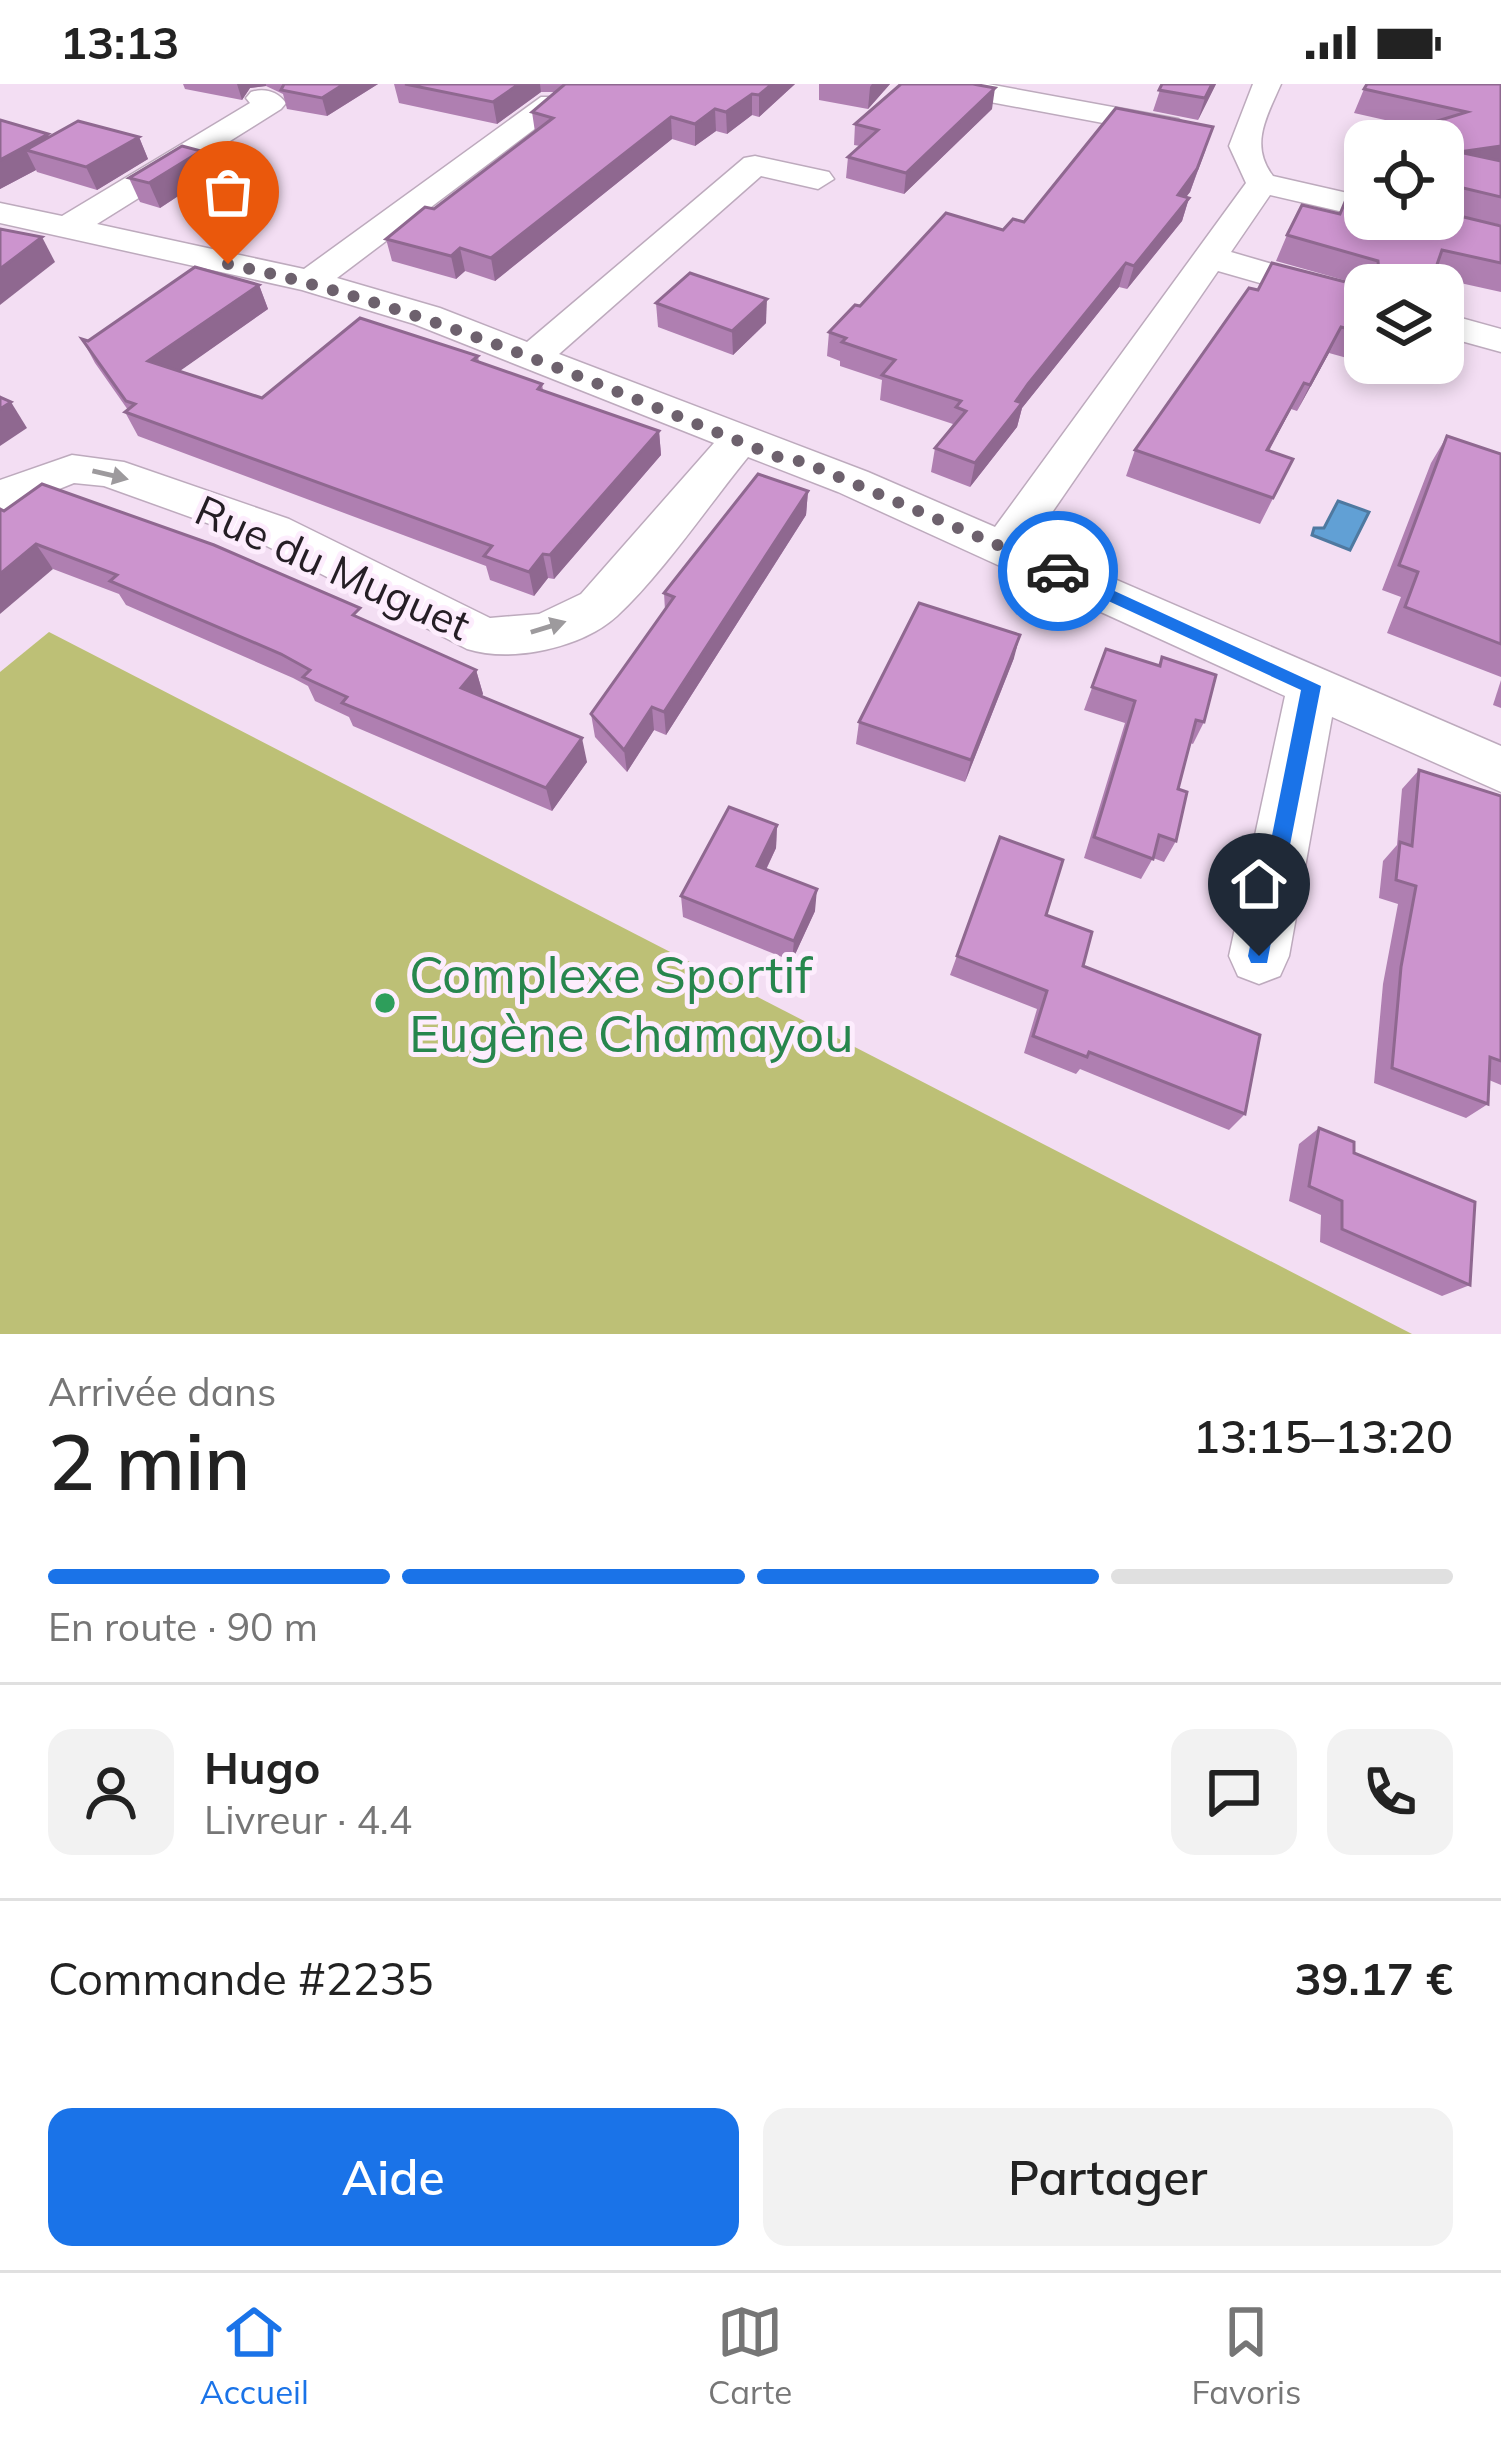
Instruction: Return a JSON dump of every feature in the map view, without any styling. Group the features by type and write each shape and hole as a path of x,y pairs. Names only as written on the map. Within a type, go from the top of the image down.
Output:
{"street":[{"path":"942,84 1242,142"},
{"path":"1267,84 1242,142 1245,164 1262,183 1344,202"},
{"path":"65,229 271,104 261,98"},
{"path":"310,281 551,103"},
{"path":"532,358 755,165 818,179"},
{"path":"700,212 700,188 722,169"},
{"path":"1005,547 1262,183"},
{"path":"5,219 310,281 427,316 739,441 804,462 1501,770"},
{"path":"1212,258 1344,296"},
{"path":"1464,330 1501,340"},
{"name":"Rue du Muguet","path":"0,498 72,469 109,472 273,530 484,636 546,632 598,606 739,441"},
{"path":"1259,956 1312,686"}],"green space":[{"name":"Complexe Sportif Eugène Chamayou","path":"49,632 1412,1334 0,1334 0,672"}],"water":[{"path":"1338,501 1369,512 1350,550 1312,535 1314,528 1324,528"}],"building":[{"path":"284,84 344,84 322,98 281,90"},
{"path":"405,84 519,84 493,102"},
{"path":"565,84 772,84 726,112 715,109 695,124 671,117 491,258 460,248 451,256 386,239 425,207 434,209 553,118 532,112"},
{"path":"901,84 995,88 906,173 848,157 878,130 855,124"},
{"path":"1162,84 1212,84 1205,98 1159,90"},
{"path":"1367,84 1501,84 1501,146 1464,151 1464,120 1441,120 1467,112 1364,89"},
{"path":"1116,108 1213,127 1197,169 1178,195 1189,198 1134,266 1126,263 1028,384 1016,401 1022,403 975,463 935,448 966,411 956,407 961,401 882,375 895,360 842,342 846,338 829,332 855,305 860,306 946,213 1003,230 1013,219 1024,222"},
{"path":"0,120 48,134 0,160"},
{"path":"78,121 139,137 86,167 26,150"},
{"path":"182,146 201,151 149,183 129,178"},
{"path":"1464,153 1501,161 1501,197 1464,188"},
{"path":"1344,204 1344,240 1464,240 1464,217 1501,226 1501,263 1442,250 1437,264 1378,264 1287,235 1302,205 1340,214"},
{"path":"0,229 42,237 0,269"},
{"path":"1272,263 1344,282 1344,328 1310,385 1304,383 1267,450 1293,459 1273,498 1135,450 1249,288 1258,290"},
{"path":"195,267 259,285 148,361 262,398 360,318 478,356 473,360 542,384 538,389 659,431 550,555 543,554 529,572 484,556 492,546 125,412 135,404 126,401 82,339 88,341"},
{"path":"690,273 767,299 732,331 656,303"},
{"path":"1447,436 1501,454 1501,644 1405,607 1418,572 1399,565"},
{"path":"758,474 808,491 664,712 652,707 624,750 591,714 674,597 664,593"},
{"path":"42,484 214,545 360,608 353,615 476,670 461,688 582,738 546,788 342,703 347,697 303,677 310,670 110,581 117,575 36,544 0,574 0,509 4,511"},
{"path":"919,603 1020,635 971,760 859,722"},
{"path":"1106,649 1160,666 1162,657 1216,675 1204,722 1196,720 1178,789 1187,792 1176,841 1159,835 1153,859 1094,837 1135,701 1092,687"},
{"path":"1419,770 1501,796 1501,1061 1490,1057 1488,1104 1392,1068 1401,967 1416,886 1396,880 1400,842 1412,846"},
{"path":"729,807 777,825 757,866 817,889 794,941 681,896"},
{"path":"1000,837 1063,860 1046,915 1092,932 1083,966 1260,1035 1245,1114 1089,1052 1087,1057 1033,1036 1047,991 957,956"},
{"path":"1319,1128 1354,1142 1354,1153 1475,1202 1470,1285 1342,1229 1342,1201 1309,1186"}],"way so far":[{"path":"228,264 310,281 427,316 778,457 804,462 1058,571"}],"place":[{"name":"Complexe Sportif Eugène Chamayou","path":"385,1003"}],"route":[{"path":"1058,571 1312,686 1259,956"}]}
